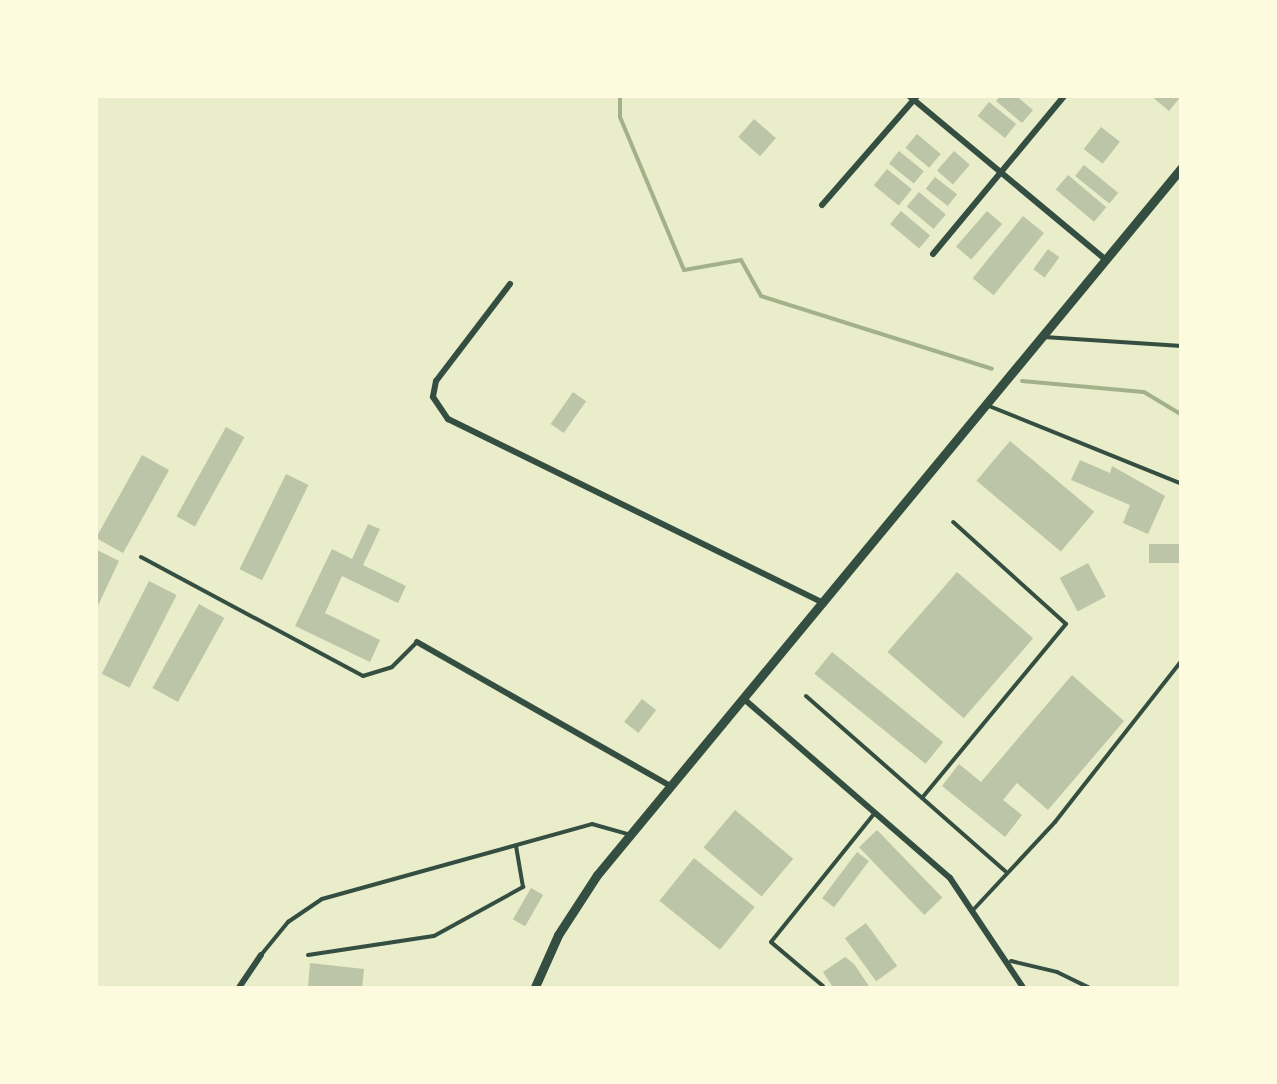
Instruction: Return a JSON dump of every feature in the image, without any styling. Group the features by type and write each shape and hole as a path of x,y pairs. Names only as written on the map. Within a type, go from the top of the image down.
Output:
{"main road":[{"path":"534,989 567,920 630,834 1182,168"}],"street":[{"path":"933,254 1064,95"},
{"path":"822,204 914,97 1106,260"},
{"path":"510,284 436,381 433,397 448,419 824,604"},
{"path":"418,642 670,786"},
{"path":"744,699 950,878 1011,961 1024,989"},
{"path":"238,989 261,955"}],"lane":[{"path":"1044,337 1182,346"},
{"path":"988,406 1182,484"},
{"path":"922,798 1066,624 953,522"},
{"path":"141,557 363,676 392,667 418,642"},
{"path":"974,910 1055,822 1182,660"},
{"path":"806,696 1006,872"},
{"path":"823,986 771,942 876,811"},
{"path":"261,955 288,922 322,899 592,824 630,834"},
{"path":"308,955 434,936 523,886 516,844"},
{"path":"1011,961 1058,972 1092,989"}],"building":[{"path":"1001,95 1015,95 1033,110 1022,123 996,101"},
{"path":"1150,95 1182,95 1169,111"},
{"path":"989,102 1016,124 1005,138 978,116"},
{"path":"754,119 776,138 760,156 738,137"},
{"path":"1101,127 1120,142 1103,164 1084,149"},
{"path":"917,134 941,154 929,168 905,148"},
{"path":"899,151 924,171 914,184 889,163"},
{"path":"954,151 970,165 953,184 937,171"},
{"path":"1084,165 1118,193 1109,204 1075,176"},
{"path":"887,169 912,189 899,205 874,185"},
{"path":"1068,175 1106,207 1094,222 1056,190"},
{"path":"935,177 957,194 948,206 926,189"},
{"path":"919,192 946,214 934,229 907,207"},
{"path":"901,211 930,235 919,248 890,224"},
{"path":"987,211 1002,224 971,260 956,246"},
{"path":"1023,216 1044,233 994,295 973,278"},
{"path":"1048,249 1059,257 1045,277 1033,269"},
{"path":"573,392 586,401 564,433 551,424"},
{"path":"226,427 244,437 195,526 177,516"},
{"path":"1010,441 1094,512 1061,552 977,481"},
{"path":"142,455 169,470 123,553 96,538"},
{"path":"1080,460 1110,473 1112,466 1165,496 1148,534 1123,523 1130,505 1071,480"},
{"path":"286,474 308,485 262,580 240,569"},
{"path":"368,524 380,529 363,565 406,586 398,603 342,576 325,613 380,640 370,662 295,626 332,549 352,559"},
{"path":"1149,544 1182,544 1182,563 1149,563"},
{"path":"95,549 119,561 95,612"},
{"path":"1088,563 1106,597 1078,612 1060,578"},
{"path":"957,572 1033,638 964,718 887,652"},
{"path":"149,581 177,595 129,688 102,674"},
{"path":"199,604 224,618 178,702 152,688"},
{"path":"832,652 943,742 926,764 814,674"},
{"path":"1072,675 1124,721 1048,810 1017,783 1003,800 1022,815 1005,837 942,786 959,764 981,782"},
{"path":"642,699 656,710 638,733 624,722"},
{"path":"735,810 793,859 762,896 704,848"},
{"path":"877,830 942,898 924,915 859,847"},
{"path":"857,852 869,861 834,907 822,898"},
{"path":"694,858 755,907 720,950 659,901"},
{"path":"531,888 543,895 525,926 513,919"},
{"path":"866,923 897,966 876,981 845,938"},
{"path":"845,957 871,989 834,989 823,972"},
{"path":"310,963 364,969 362,989 308,987"}],"waterway":[{"path":"620,95 620,117 684,270 741,260 761,296 992,369"},
{"path":"1022,381 1144,392 1182,415"}]}
